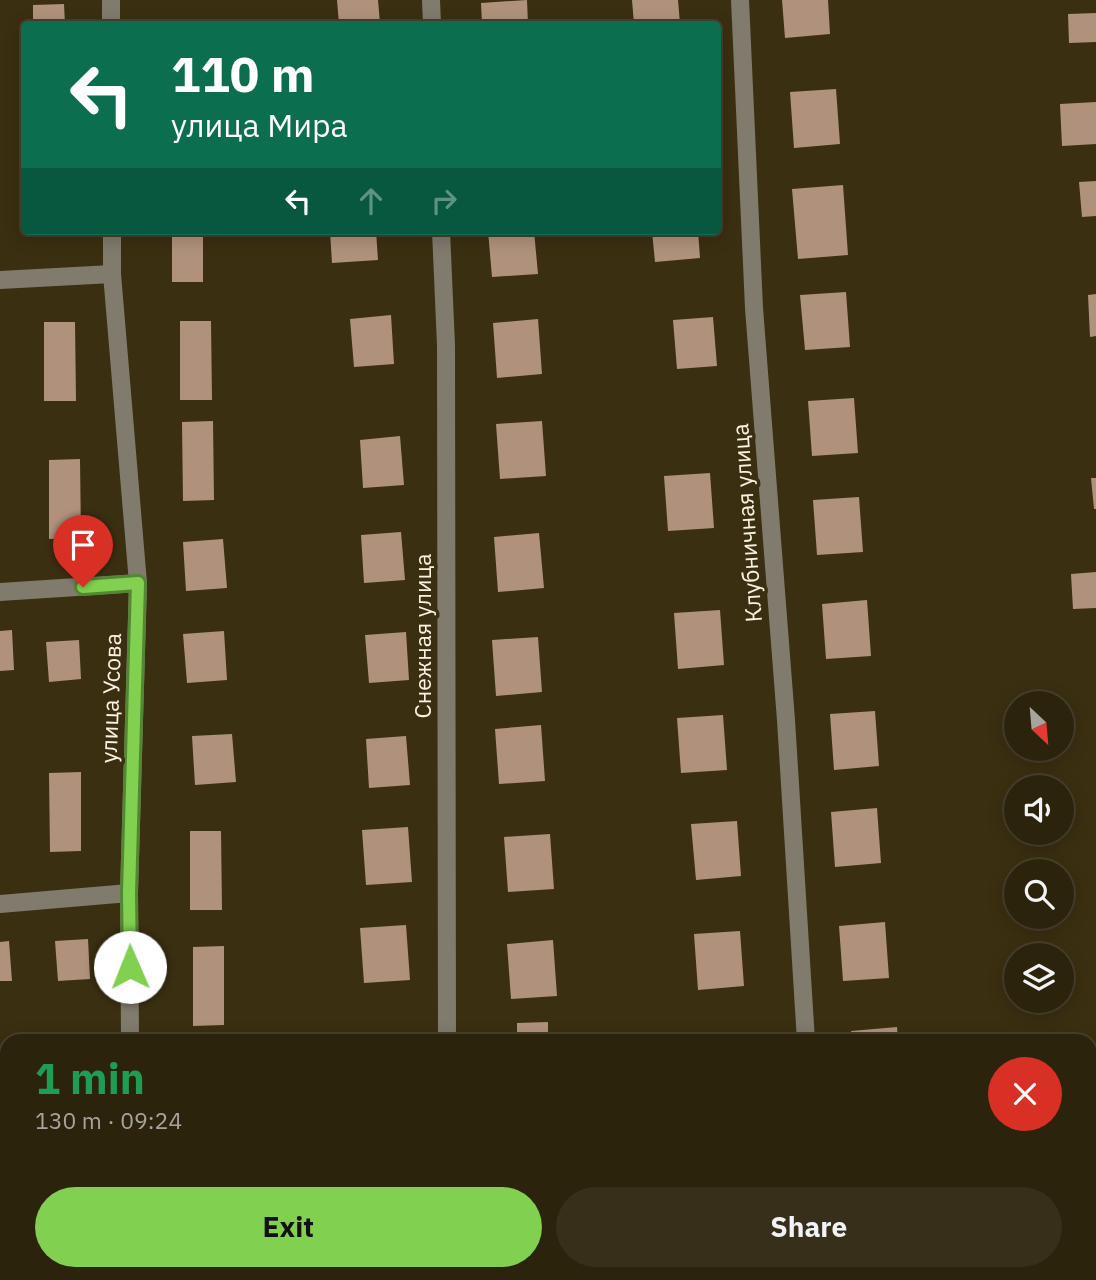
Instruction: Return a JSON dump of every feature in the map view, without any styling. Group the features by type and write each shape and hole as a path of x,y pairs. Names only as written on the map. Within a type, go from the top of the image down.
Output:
{"street":[{"path":"111,0 111,21"},
{"path":"431,0 432,21"},
{"name":"Клубничная улица","path":"740,0 754,308 786,720 806,1034"},
{"name":"улица Усова","path":"112,235 112,274 138,583 129,893 130,1034"},
{"name":"Снежная улица","path":"441,235 446,345 447,1034"},
{"path":"0,280 112,274"},
{"path":"0,592 138,583"},
{"path":"0,904 129,893"}],"building":[{"path":"337,0 378,0 380,21 339,21"},
{"path":"527,0 528,21 482,21 481,3"},
{"path":"632,0 678,0 680,21 634,21"},
{"path":"782,0 828,0 830,34 785,38"},
{"path":"64,4 65,21 33,21 33,5"},
{"path":"1096,13 1096,42 1069,43 1068,14"},
{"path":"202,19 202,21 169,21"},
{"path":"836,89 840,144 794,148 790,92"},
{"path":"1096,102 1096,144 1062,146 1060,104"},
{"path":"1096,181 1096,216 1082,217 1079,182"},
{"path":"843,185 848,255 798,259 792,189"},
{"path":"172,235 203,235 203,282 172,282"},
{"path":"330,235 376,235 378,260 332,263"},
{"path":"488,235 534,235 538,274 492,277"},
{"path":"652,235 698,235 700,258 655,262"},
{"path":"846,292 850,347 805,350 800,295"},
{"path":"1096,294 1096,336 1090,337 1088,295"},
{"path":"391,315 394,364 354,367 350,319"},
{"path":"713,317 717,366 677,369 673,320"},
{"path":"538,319 542,374 497,378 493,323"},
{"path":"180,321 211,321 212,400 180,400"},
{"path":"44,322 75,322 76,401 44,401"},
{"path":"854,398 858,453 812,456 808,401"},
{"path":"213,421 214,500 183,501 182,422"},
{"path":"542,421 546,476 500,479 496,424"},
{"path":"400,436 404,485 363,488 360,440"},
{"path":"80,459 81,538 49,539 49,460"},
{"path":"710,473 714,528 668,531 664,476"},
{"path":"1091,478 1096,478 1096,509 1094,509"},
{"path":"859,497 863,552 817,555 813,500"},
{"path":"401,532 405,580 364,583 361,535"},
{"path":"539,533 544,588 498,592 494,537"},
{"path":"223,539 227,588 186,591 183,542"},
{"path":"1096,572 1096,608 1073,609 1071,574"},
{"path":"867,600 871,656 826,659 822,604"},
{"path":"720,610 724,665 678,669 674,613"},
{"path":"12,630 14,670 0,671 0,631"},
{"path":"224,631 227,680 187,683 183,634"},
{"path":"406,632 409,680 369,683 365,635"},
{"path":"538,637 542,692 496,696 492,640"},
{"path":"79,640 81,679 49,682 46,642"},
{"path":"875,711 879,766 834,770 830,714"},
{"path":"723,715 727,770 681,773 677,718"},
{"path":"541,725 545,781 499,784 495,729"},
{"path":"232,734 236,782 195,785 192,736"},
{"path":"406,736 410,785 369,788 366,739"},
{"path":"81,772 81,851 50,852 49,773"},
{"path":"877,808 881,863 835,867 831,812"},
{"path":"737,821 741,876 696,880 691,824"},
{"path":"408,827 412,882 366,885 362,830"},
{"path":"190,831 221,831 222,910 190,910"},
{"path":"550,834 554,889 508,892 504,837"},
{"path":"885,922 889,978 843,981 839,926"},
{"path":"406,925 410,980 364,983 360,928"},
{"path":"740,931 744,986 698,990 694,934"},
{"path":"88,939 90,979 58,981 55,941"},
{"path":"553,940 557,996 511,999 507,944"},
{"path":"9,941 12,981 0,981 0,942"},
{"path":"224,946 224,1025 193,1026 193,947"},
{"path":"548,1022 548,1034 517,1034 517,1023"},
{"path":"897,1027 898,1034 851,1034 851,1031"}],"route":[{"path":"83,587 138,583 129,893 130,967"}]}
